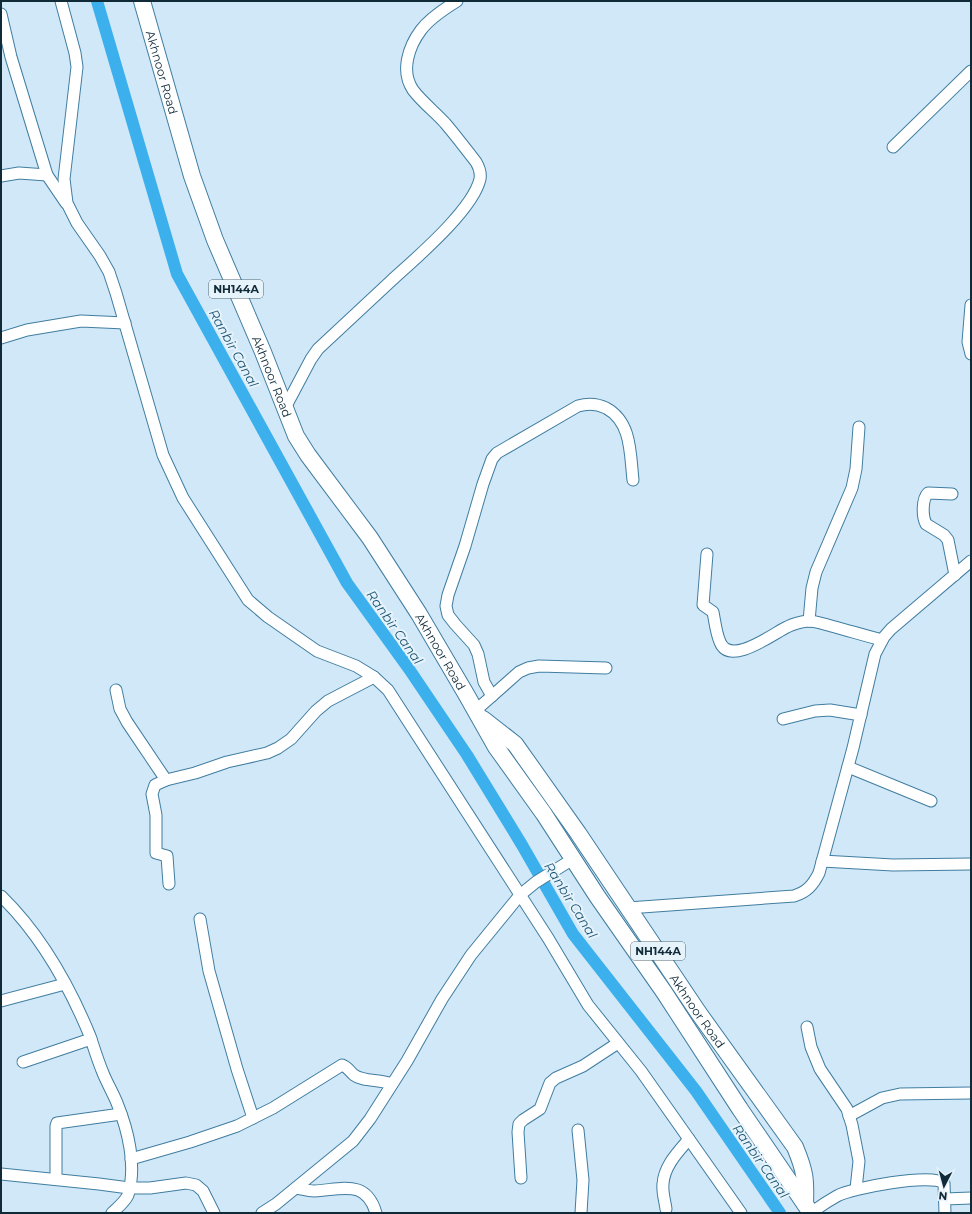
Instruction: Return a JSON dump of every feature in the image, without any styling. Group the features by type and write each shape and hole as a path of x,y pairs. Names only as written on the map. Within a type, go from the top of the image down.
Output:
{"highway":[{"name":"Akhnoor Road","path":"142,1 194,182 218,246 263,352 296,436 308,455 380,552 420,614 496,747 544,814 809,1210"},
{"name":"Akhnoor Road","path":"477,713 515,744 578,833 698,1012 795,1148 804,1167 809,1210"}],"street":[{"path":"60,1 75,53 77,67 64,178 67,203"},
{"path":"284,408 310,359 318,349 432,244 464,209 480,179 479,169 476,162 445,123 413,89 408,76 407,66 409,52 421,29 434,17 457,1"},
{"path":"1,14 11,57 47,175 67,203 77,222 100,256 108,272 125,323 163,454 183,498 248,600 268,617 317,651 356,666 374,677 388,690 548,938 588,1005 641,1071 741,1213"},
{"path":"894,147 971,71"},
{"path":"1,176 19,173 47,175"},
{"path":"971,305 968,338 968,348 971,354"},
{"path":"1,338 26,330 74,322 100,321 125,323"},
{"path":"492,696 484,682 478,654 474,645 448,615 446,606 448,595 492,459 497,453 578,406 595,404 613,411 620,418 624,426 630,450 633,480"},
{"path":"808,621 812,588 816,572 852,488 856,469 859,427"},
{"path":"952,494 928,493 925,499 923,515 926,524 948,540 955,575"},
{"path":"707,554 703,605 713,612 720,643 730,651 740,651 751,647 787,627 808,621 882,640"},
{"path":"628,908 794,896 808,890 819,873 848,767 875,654 882,640 891,629 971,562"},
{"path":"477,713 492,696 519,672 528,668 539,666 606,668"},
{"path":"169,884 167,856 156,853 156,815 152,794 156,785 166,780 278,748 291,739 316,711 328,701 374,677"},
{"path":"116,690 120,709 127,722 166,780"},
{"path":"783,719 815,711 830,710 861,715"},
{"path":"848,767 931,801"},
{"path":"262,1213 276,1204 353,1141 370,1119 407,1061 442,999 471,955 520,895 536,882 573,859"},
{"path":"822,861 893,865 971,864"},
{"path":"1,896 16,911 40,942 65,984 79,1011 91,1039 100,1067 121,1114 125,1126 131,1159 129,1188 127,1198 112,1213"},
{"path":"200,919 209,970 237,1069 254,1118"},
{"path":"1,1001 65,984"},
{"path":"807,1027 811,1047 820,1069 839,1096 852,1125 859,1161 856,1189"},
{"path":"23,1062 91,1039"},
{"path":"521,1178 518,1132 520,1124 523,1120 540,1109 550,1083 556,1078 583,1066 618,1043"},
{"path":"131,1159 190,1142 237,1126 273,1108 342,1065 354,1075 362,1079 380,1080 392,1084"},
{"path":"849,1116 882,1098 900,1094 971,1093"},
{"path":"56,1180 57,1123 121,1114"},
{"path":"578,1130 583,1180 581,1213"},
{"path":"666,1209 662,1185 664,1174 671,1161 689,1139"},
{"path":"1,1174 129,1188 150,1188 186,1183 196,1185 203,1191 214,1213"},
{"path":"809,1210 837,1196 856,1189 908,1180 931,1179 942,1181 944,1183 946,1199 945,1213"},
{"path":"296,1188 313,1191 348,1188 360,1191 368,1197 376,1213"},
{"path":"946,1199 971,1198"}],"waterway":[{"name":"Ranbir Canal","path":"97,1 177,274 347,583 409,669 467,755 522,845 573,934 696,1091 780,1213"}]}
